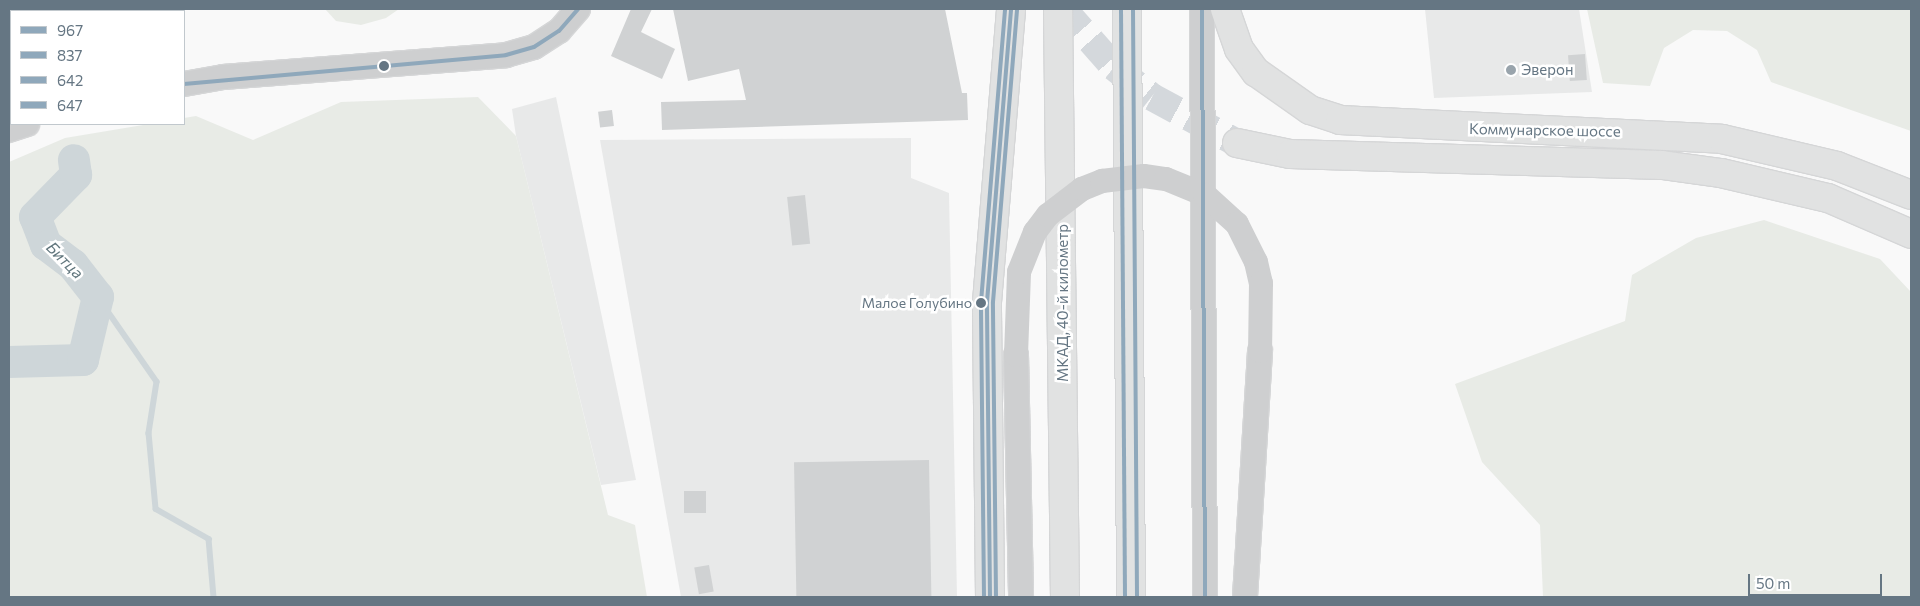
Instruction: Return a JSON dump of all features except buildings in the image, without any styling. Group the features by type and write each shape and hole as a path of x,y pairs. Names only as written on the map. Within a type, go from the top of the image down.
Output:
{"main road":[{"path":"990,597 987,302 1011,9"},
{"name":"МКАД, 40-й километр","path":"1058,9 1065,597"},
{"path":"1127,9 1131,597"},
{"name":"Коммунарское шоссе","path":"1225,9 1240,49 1256,72 1310,110 1340,120 1722,140 1837,166 1911,195"},
{"name":"Коммунарское шоссе","path":"1237,143 1290,154 1633,164 1711,172 1828,198 1911,234"}],"street":[{"path":"185,84 223,76 506,55 542,42 578,9"},
{"path":"1202,9 1205,597"},
{"path":"9,130 24,125"},
{"path":"1021,597 1016,293 1025,251 1048,215 1082,190 1123,177 1166,179 1205,195 1236,224 1256,262 1262,304 1245,597"}],"shaded area":[{"path":"9,9 30,10 10,10 9,101"},
{"path":"325,9 399,9 386,18 361,25 336,21"},
{"name":"Эверон","path":"1425,9 1579,9 1592,92 1434,98"},
{"path":"1587,9 1911,9 1911,131 1771,82 1757,50 1727,31 1693,30 1664,48 1650,86 1603,83"},
{"path":"478,97 516,136 608,515 635,525 647,597 9,597 9,162 65,138 143,125 185,125 185,118 196,116 253,140 341,102"},
{"path":"556,97 636,480 601,485 516,136 512,109"},
{"path":"911,138 911,178 949,193 957,597 681,597 600,140"},
{"path":"1764,220 1880,259 1911,292 1911,597 1543,597 1540,525 1482,462 1455,384 1625,321 1632,275 1696,238"}],"waterway":[{"name":"Битца","path":"9,362 83,360 98,297 73,265 46,245 35,217 76,175 74,160"},
{"path":"98,297 157,382 149,433 156,509 209,539 214,597"}],"tunnel":[{"path":"1063,9 1114,67 1152,97 1237,143"}],"transit line":[{"name":"647","path":"185,84 506,55 534,47 559,31 578,9"},
{"name":"642","path":"984,597 981,302 1005,9"},
{"name":"967","path":"990,597 987,302 1011,9"},
{"name":"837","path":"1121,9 1125,597"},
{"name":"642","path":"1133,9 1137,597"},
{"name":"967","path":"1202,9 1205,597"},
{"name":"837","path":"996,597 993,302 1017,10"}],"place":[{"name":"Эверон","path":"1511,70"},
{"name":"Малое Голубино","path":"981,303"}]}
